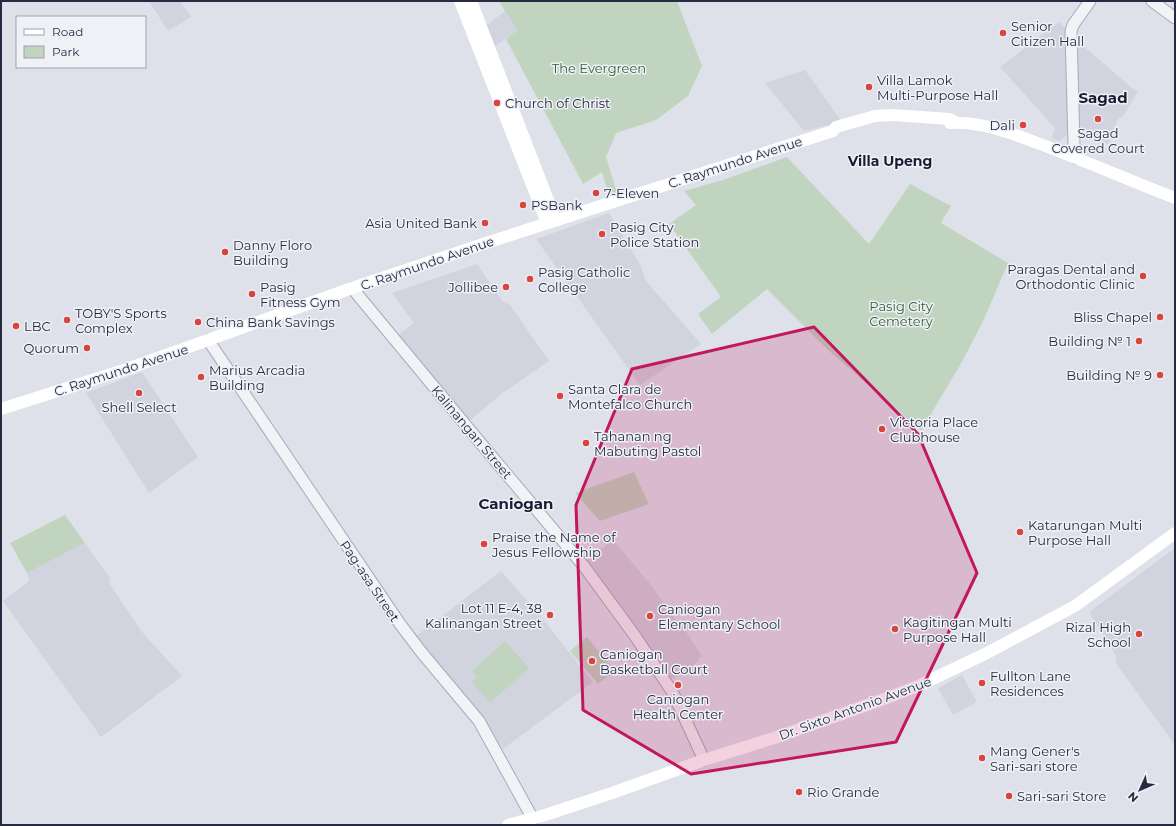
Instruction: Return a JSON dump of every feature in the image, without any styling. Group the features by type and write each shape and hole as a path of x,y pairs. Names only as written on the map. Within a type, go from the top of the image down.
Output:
{"main road":[{"path":"460,1 551,222"},
{"path":"471,1 551,222"},
{"name":"C. Raymundo Avenue","path":"1,409 127,369 352,288 551,222 833,131 838,133 876,123 915,121 958,123 1000,130 1076,158 1175,198"},
{"name":"Dr. Sixto Antonio Avenue","path":"508,825 539,820 612,792 704,760 774,738 920,685 994,650 1078,604 1175,533"}],"street":[{"path":"1076,158 1074,145 1071,31 1073,25 1090,1"},
{"path":"1152,1 1175,18"},
{"name":"Kalinangan Street","path":"352,288 486,451 583,565 635,636 673,693 704,760"},
{"name":"Pag-asa Street","path":"208,340 400,624 422,653 479,721 539,820"}],"highlighted area":[{"path":"814,327 918,434 977,573 896,742 691,774 583,710 576,505 632,369"}],"shaded area":[{"path":"149,1 180,1 191,17 168,31"},
{"path":"505,11 517,30 493,48 484,27"},
{"path":"1059,22 1066,29 1069,127 1066,136 1060,141 1052,138 1055,128 1000,67"},
{"path":"1074,38 1132,88 1138,91 1122,118 1119,117 1111,134 1109,144 1077,137"},
{"path":"805,70 842,122 804,131 765,83"},
{"path":"609,213 640,264 646,281 701,344 640,385 536,239"},
{"path":"477,264 502,301 510,305 549,361 500,395 467,423 397,336 414,323 392,293"},
{"path":"142,372 198,457 149,493 86,393"},
{"name":"Caniogan Elementary School","path":"613,540 651,585 681,627 683,627 702,656 698,659 699,661 670,681 635,626 584,562"},
{"path":"85,543 110,578 109,583 142,632 182,676 101,737 3,601 29,581 27,573"},
{"name":"Rizal High School","path":"1175,548 1175,745 1116,663 1116,656 1089,612"},
{"path":"501,571 537,612 593,682 503,749 415,637"},
{"path":"962,675 977,702 953,715 938,688"}],"green space":[{"name":"The Evergreen","path":"499,1 677,1 702,66 688,96 656,120 616,133 606,157 617,193 609,195 602,172 583,184 506,39 517,30"},
{"name":"Pasig City Cemetery","path":"787,157 869,244 910,184 951,206 941,223 1008,263 984,319 963,360 921,431 828,350 767,289 712,334 698,314 721,297 669,224 696,205 684,191 726,179"},
{"path":"634,472 649,504 600,521 575,493"},
{"path":"65,515 85,543 27,573 10,543"},
{"name":"Caniogan Basketball Court","path":"587,637 615,671 598,684 570,651"},
{"path":"505,641 529,668 490,703 472,682 477,677 472,671"}],"place":[{"name":"Senior Citizen Hall","path":"1003,33"},
{"name":"Villa Lamok Multi-Purpose Hall","path":"869,87"},
{"name":"Church of Christ","path":"497,103"},
{"name":"Sagad Covered Court","path":"1098,119"},
{"name":"Dali","path":"1023,125"},
{"name":"7-Eleven","path":"596,193"},
{"name":"PSBank","path":"523,205"},
{"name":"Asia United Bank","path":"485,223"},
{"name":"Pasig City Police Station","path":"602,234"},
{"name":"Danny Floro Building","path":"225,252"},
{"name":"Paragas Dental and Orthodontic Clinic","path":"1143,276"},
{"name":"Pasig Catholic College","path":"530,279"},
{"name":"Jollibee","path":"506,287"},
{"name":"Pasig Fitness Gym","path":"252,294"},
{"name":"Bliss Chapel","path":"1160,317"},
{"name":"TOBY'S Sports Complex","path":"67,320"},
{"name":"China Bank Savings","path":"198,322"},
{"name":"LBC","path":"16,326"},
{"name":"Building № 1","path":"1139,341"},
{"name":"Quorum","path":"87,348"},
{"name":"Building № 9","path":"1160,375"},
{"name":"Marius Arcadia Building","path":"201,377"},
{"name":"Shell Select","path":"139,393"},
{"name":"Santa Clara de Montefalco Church","path":"560,396"},
{"name":"Victoria Place Clubhouse","path":"882,429"},
{"name":"Tahanan ng Mabuting Pastol","path":"586,443"},
{"name":"Katarungan Multi Purpose Hall","path":"1020,532"},
{"name":"Praise the Name of Jesus Fellowship","path":"484,544"},
{"name":"Lot 11 E-4, 38 Kalinangan Street","path":"550,615"},
{"name":"Caniogan Elementary School","path":"650,616"},
{"name":"Kagitingan Multi Purpose Hall","path":"895,629"},
{"name":"Rizal High School","path":"1139,634"},
{"name":"Caniogan Basketball Court","path":"592,661"},
{"name":"Fullton Lane Residences","path":"982,683"},
{"name":"Caniogan Health Center","path":"678,685"},
{"name":"Mang Gener's Sari-sari store","path":"982,758"},
{"name":"Rio Grande","path":"799,792"},
{"name":"Sari-sari Store","path":"1009,796"}],"district":[{"name":"Sagad","path":"1103,97"},
{"name":"Villa Upeng","path":"890,161"},
{"name":"Caniogan","path":"516,503"}]}
